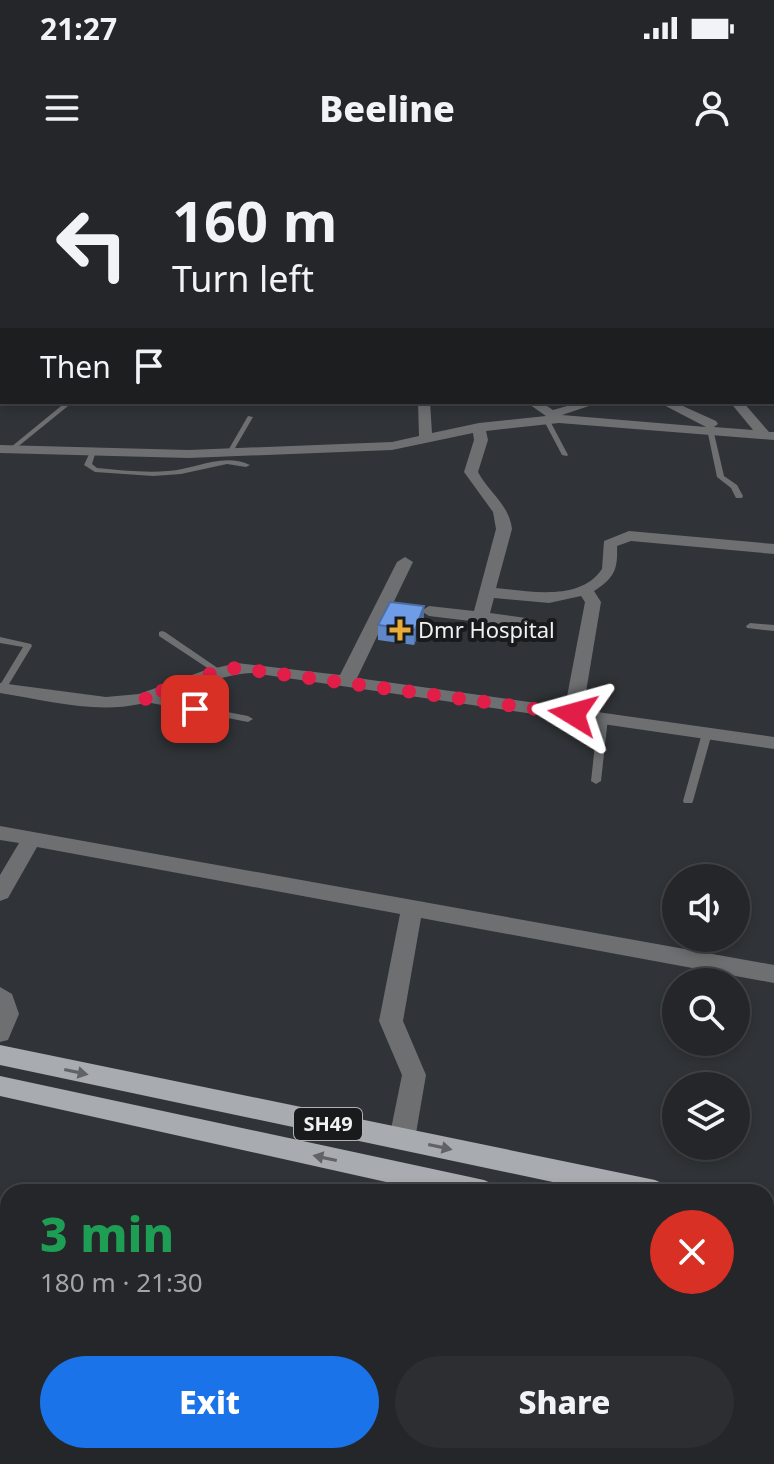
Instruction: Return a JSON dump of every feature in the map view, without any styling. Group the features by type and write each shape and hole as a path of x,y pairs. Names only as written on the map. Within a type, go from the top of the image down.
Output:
{"main road":[{"name":"SH49","path":"0,1055 617,1184"},
{"name":"SH49","path":"0,1086 422,1184"}],"street":[{"path":"424,404 426,439"},
{"path":"534,404 552,418"},
{"path":"552,418 590,404"},
{"path":"668,404 717,430"},
{"path":"738,404 768,434"},
{"path":"6,449 229,454 392,446 479,427 552,418 768,434"},
{"path":"479,427 481,440 471,472 499,505 504,518 504,529 480,618"},
{"path":"487,592 549,598 585,590 604,578 610,569 609,544 629,536 774,549"},
{"path":"346,682 405,562"},
{"path":"573,714 593,602 585,590"},
{"path":"429,611 520,622"},
{"path":"1,688 101,701 142,698 218,671 252,668 774,743"},
{"path":"0,833 774,974"},
{"path":"0,893 32,838"},
{"path":"402,1139 414,1075 391,1021 412,909"},
{"path":"0,996 8,1010 8,1020 0,1033"}],"lane":[{"path":"6,449 67,404"},
{"path":"229,454 250,417"},
{"path":"552,418 565,455"},
{"path":"717,430 721,477 734,487 739,496"},
{"path":"93,451 88,465 95,470 159,474 207,463 239,462 246,465"},
{"path":"750,626 774,628"},
{"path":"162,634 218,671"},
{"path":"0,640 28,646 1,688"},
{"path":"142,698 248,719"},
{"path":"596,781 603,718"},
{"path":"688,801 707,733"}],"building":[{"path":"390,602 424,606 415,630 378,625"}],"place":[{"name":"Dmr Hospital","path":"400,630"}],"route":[{"path":"195,709 142,698 218,671 252,668 573,714"}]}
